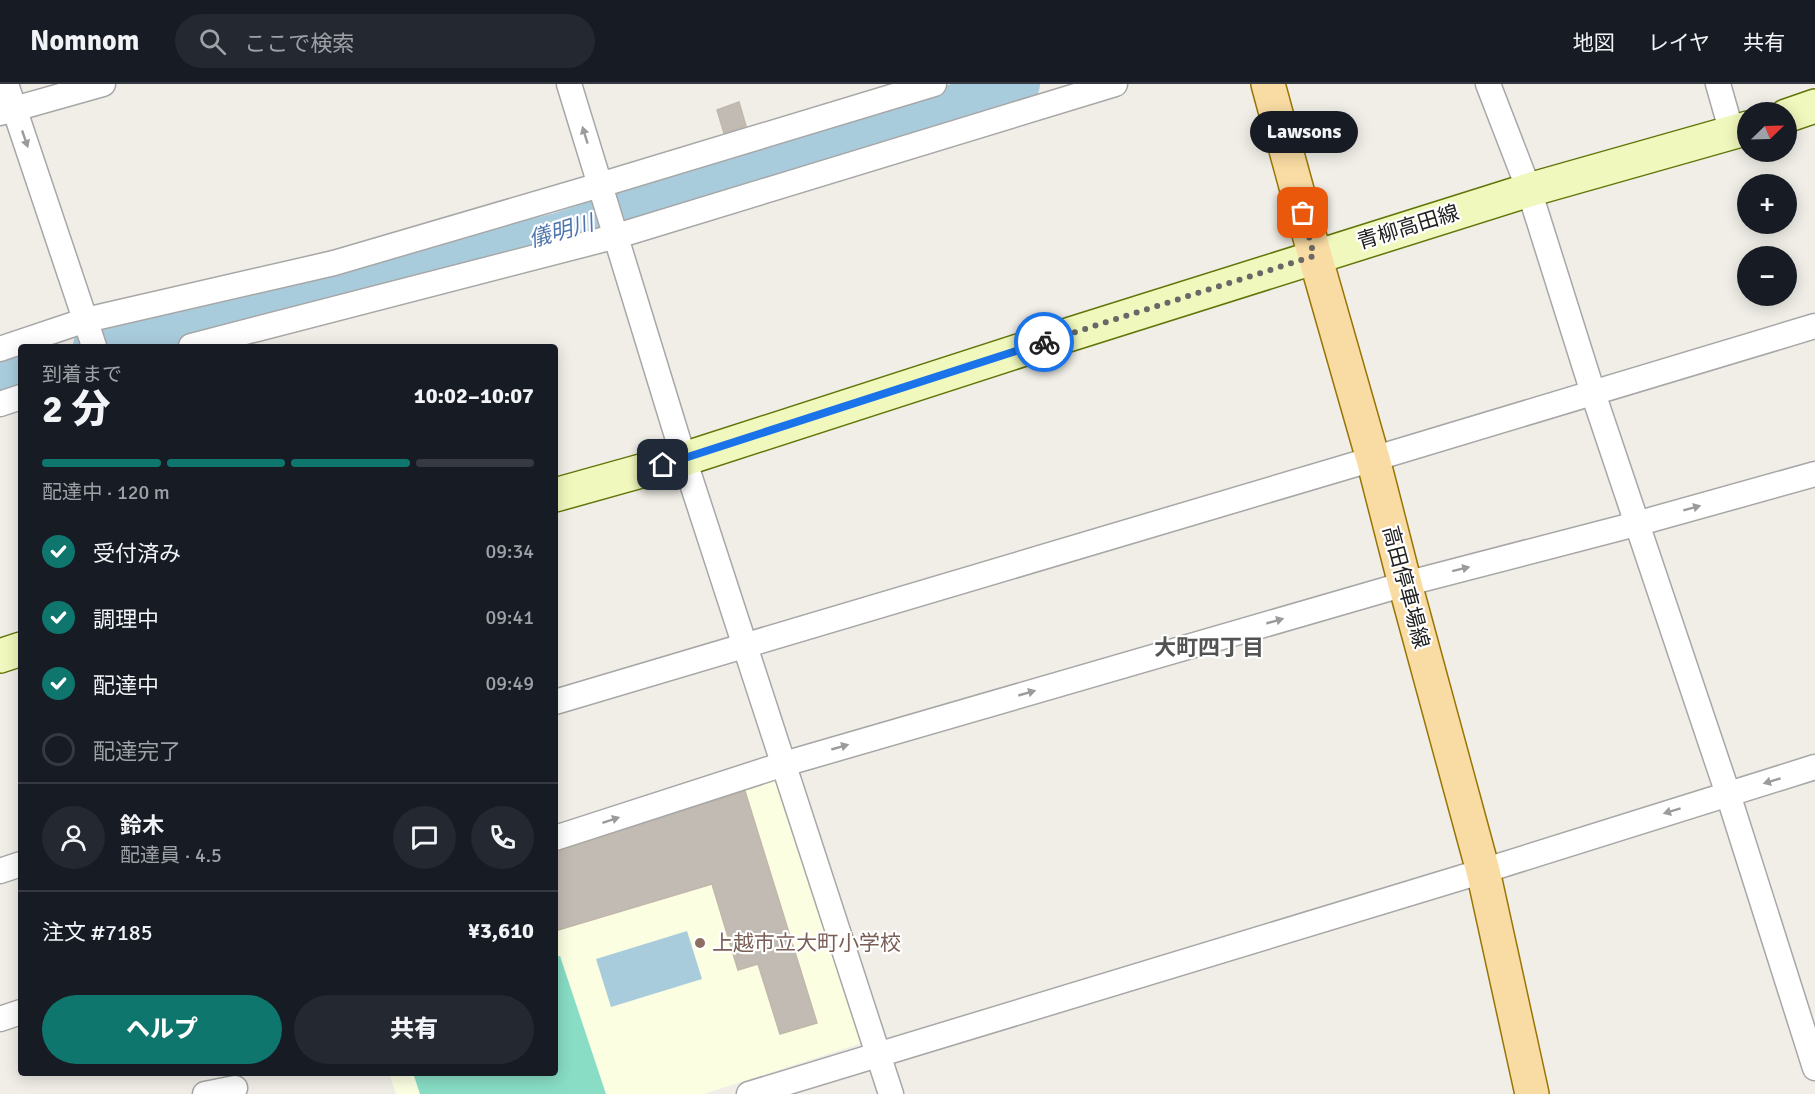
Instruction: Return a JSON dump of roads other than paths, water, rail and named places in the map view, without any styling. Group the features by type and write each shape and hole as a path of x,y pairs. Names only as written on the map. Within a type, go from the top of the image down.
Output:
{"main road":[{"name":"高田停車場線","path":"1268,84 1314,256 1373,459 1483,871 1532,1094"},
{"path":"1797,112 1815,106"},
{"name":"青柳高田線","path":"558,494 684,459 1314,256 1529,190 1737,131"},
{"path":"0,656 18,650"}],"street":[{"path":"6,84 8,111 89,332"},
{"path":"8,111 104,84"},
{"path":"569,84 684,459 891,1094"},
{"path":"26,344 89,332 602,191 934,84"},
{"path":"199,344 617,236 1058,91 1115,84"},
{"path":"1488,84 1529,190 1636,524 1728,794 1815,1068"},
{"path":"1718,84 1737,124"},
{"path":"558,701 1815,326"},
{"path":"0,349 18,346"},
{"path":"0,404 18,398"},
{"path":"558,837 784,764 1405,584 1636,524 1815,474"},
{"path":"749,1094 1483,871 1815,767"},
{"path":"0,871 18,865"},
{"path":"0,1019 18,1013"},
{"path":"205,1094 234,1085"}],"water":[{"path":"687,931 702,979 611,1007 596,959"}],"waterway":[{"name":"儀明川","path":"102,344 558,234 1019,84"},
{"name":"儀明川","path":"0,378 18,372"}],"place":[{"name":"Lawsons","path":"1303,213"},
{"name":"上越市立大町小学校","path":"700,943"}],"district":[{"name":"大町四丁目","path":"1209,647"}]}
